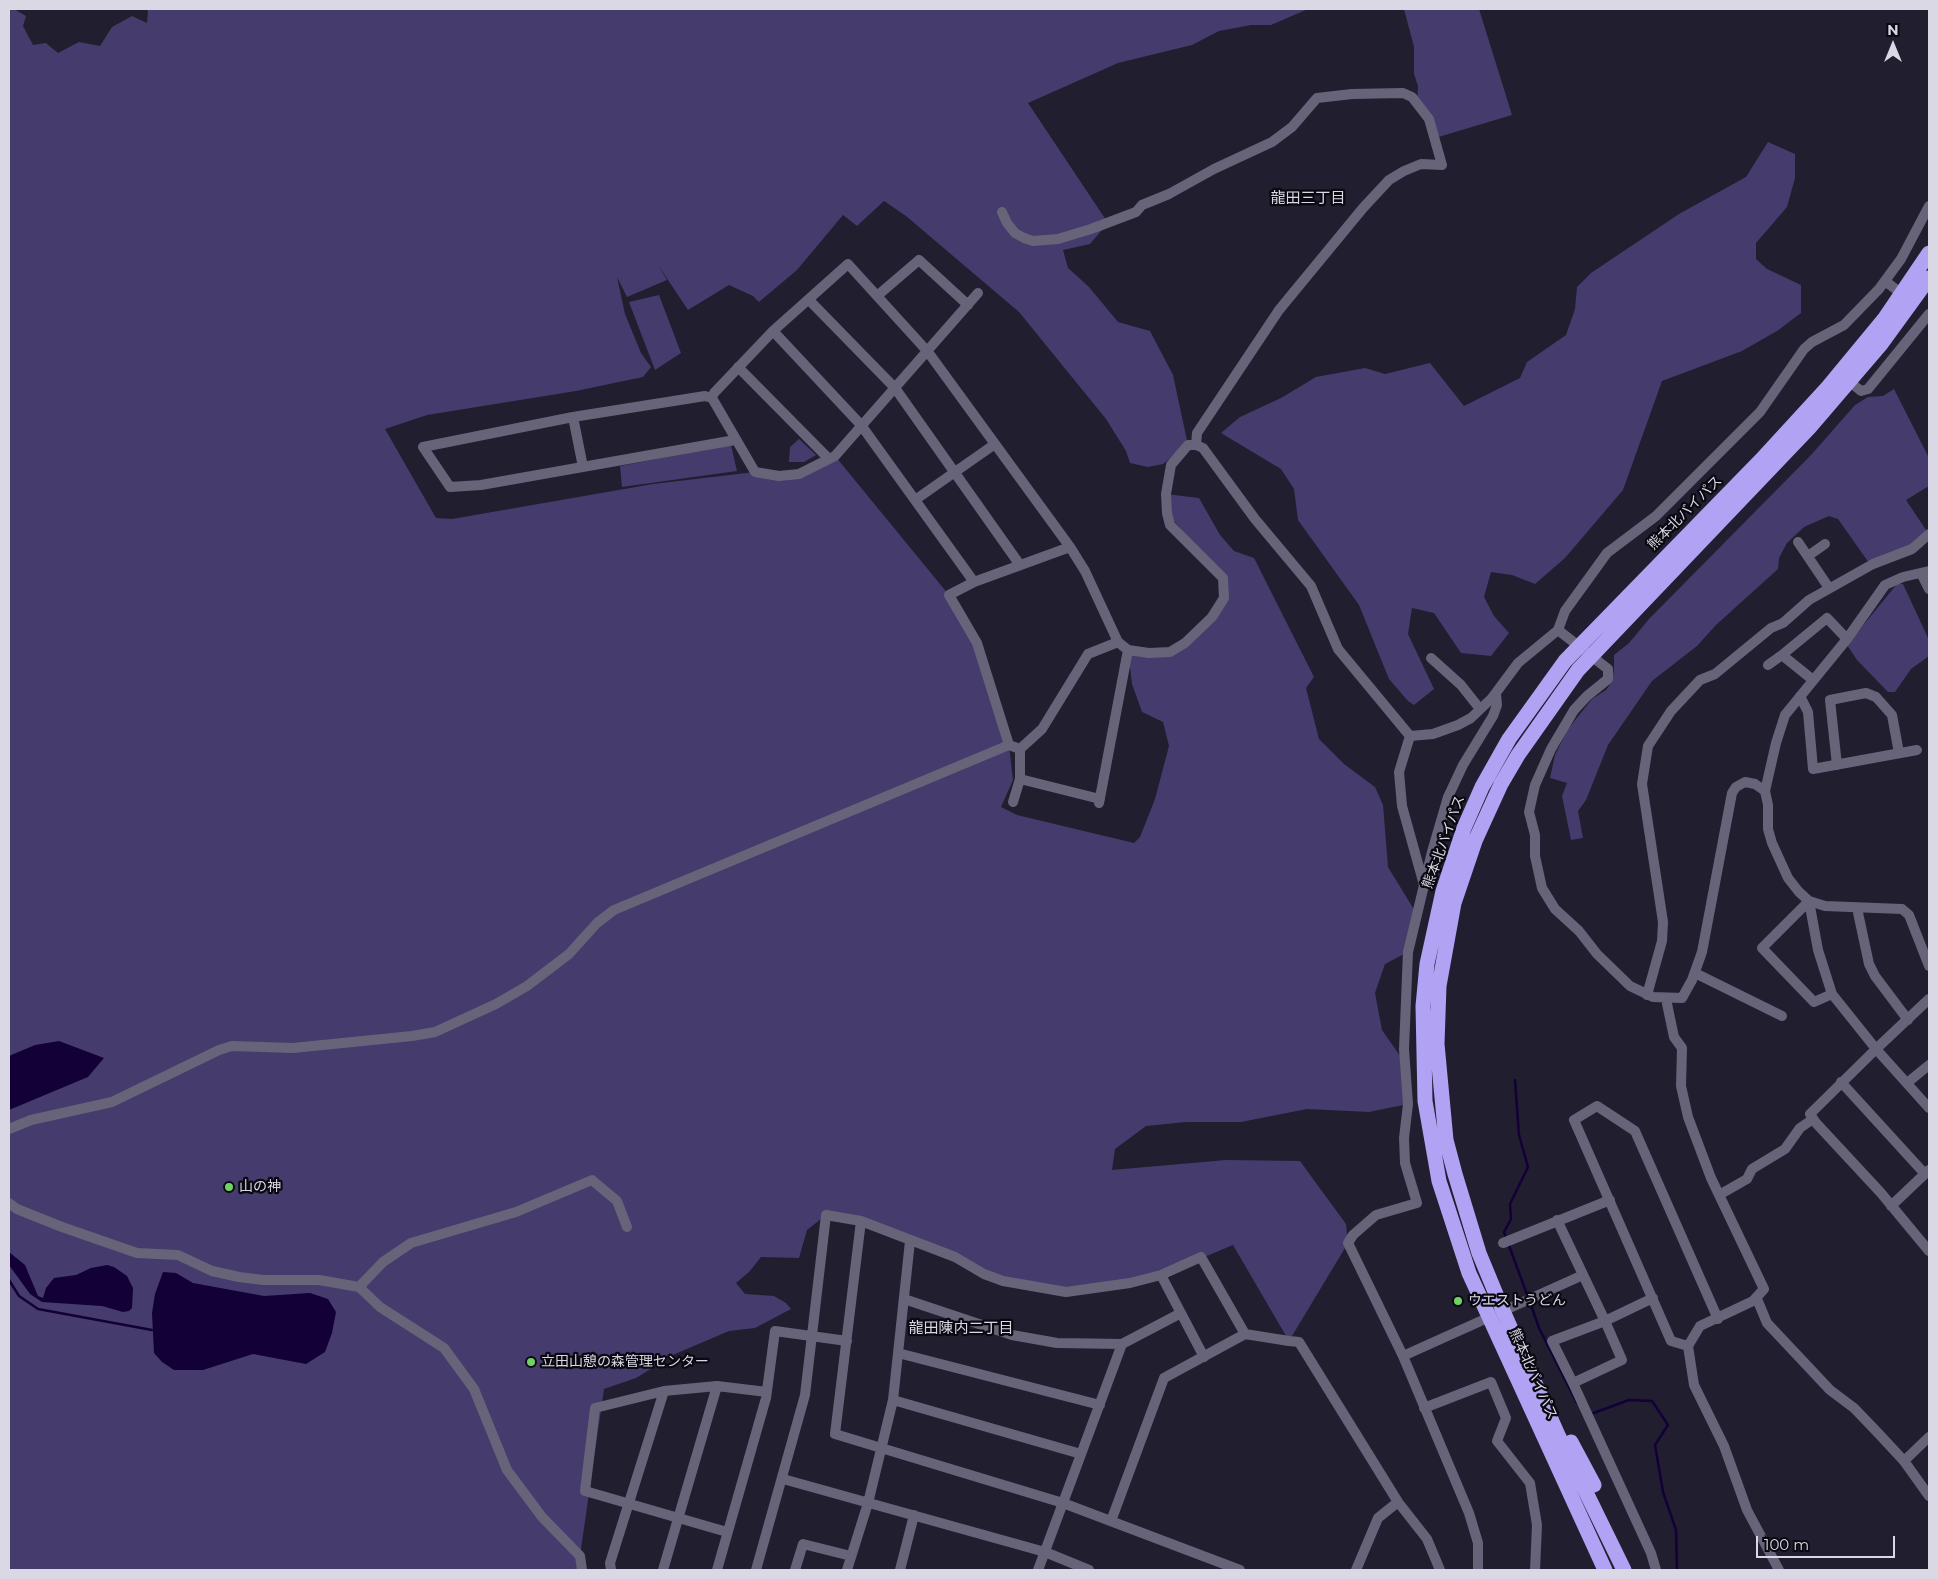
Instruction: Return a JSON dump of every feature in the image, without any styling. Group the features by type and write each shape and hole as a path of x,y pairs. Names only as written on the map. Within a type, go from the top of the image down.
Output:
{"highway":[{"name":"熊本北バイパス","path":"1624,1570 1542,1396 1496,1314 1469,1273 1439,1181 1425,1100 1423,1006 1427,964 1447,873 1482,787 1509,739 1565,661 1761,460 1828,387 1885,318 1929,253"},
{"name":"熊本北バイパス","path":"1603,1567 1496,1314 1446,1140 1437,1044 1439,986 1454,903 1465,869 1489,809 1518,755 1578,670 1810,428 1899,321 1929,278"},
{"path":"1542,1396 1582,1459 1634,1570"}],"street":[{"path":"1002,212 1015,233 1024,238 1034,241 1058,239 1136,212 1142,205 1169,194 1214,169 1272,142 1292,127 1317,98 1403,93 1412,98 1429,119 1442,165 1420,164 1404,171 1389,180 1363,208 1279,310 1197,433 1196,444"},
{"path":"1410,736 1444,731 1470,718 1496,694 1518,663 1558,630 1564,611 1607,553 1656,516 1760,412 1804,349 1812,342 1844,325 1885,281 1920,227 1929,206"},
{"path":"877,296 919,260 968,305"},
{"path":"712,398 714,393 773,331 848,264 928,352 1070,547 1084,571 1118,642 1128,650 1149,654 1170,652 1185,643 1212,617 1224,598 1223,578 1170,525 1167,513 1166,494 1170,465 1188,445 1196,444 1202,448 1255,519 1312,586 1338,649 1405,727 1410,736 1399,772 1402,806 1425,889"},
{"path":"1885,281 1902,294"},
{"path":"735,440 480,486 450,487 423,447 573,417 705,396 712,398 755,472 770,475 799,474 835,456 978,293"},
{"path":"809,300 895,388 1020,565"},
{"path":"1850,382 1861,391 1868,389 1929,314"},
{"path":"773,331 861,425 974,582"},
{"path":"738,367 829,459"},
{"path":"573,417 583,467"},
{"path":"915,500 995,444"},
{"path":"1647,995 1662,941 1663,922 1642,784 1648,746 1671,711 1700,680 1714,674 1771,628 1783,623 1809,600 1873,564 1912,549 1929,534"},
{"path":"1798,542 1829,588"},
{"path":"1808,556 1824,544"},
{"path":"1009,745 977,644 949,595 974,582 1070,547"},
{"path":"1929,588 1925,572 1903,577 1885,585 1847,639 1785,715 1776,743 1765,791 1768,805 1768,830 1772,843 1788,878 1799,892 1809,901 1825,906 1902,909 1909,915 1929,966"},
{"path":"1768,664 1782,655 1827,618 1847,639"},
{"path":"1558,630 1608,669 1608,679 1587,696 1574,710 1551,749 1535,785 1529,812 1535,835 1535,856 1542,888 1555,909 1579,931 1597,954 1630,986 1647,995 1666,999 1682,998 1695,973 1702,952 1732,793 1736,787 1745,782 1754,784 1765,791"},
{"path":"1013,802 1020,779 1020,749 1042,729 1088,654 1118,642"},
{"path":"1020,779 1099,801 1128,650"},
{"path":"1782,655 1813,680"},
{"path":"1431,658 1461,685 1480,709"},
{"path":"1837,765 1830,700 1866,693 1876,698 1892,715 1899,754"},
{"path":"1478,1570 1476,1534 1403,1356 1348,1243 1352,1235 1376,1215 1417,1203 1405,1163 1404,1138 1408,1104 1404,1049 1404,1002 1408,952 1425,889 1432,852 1448,797 1463,765 1493,716 1497,705 1496,694"},
{"path":"1800,696 1808,712 1813,769 1917,750"},
{"path":"9,1129 31,1120 112,1102 210,1054 232,1046 293,1048 435,1032 496,1004 527,986 569,954 597,923 614,910 1009,745 1020,749"},
{"path":"1809,901 1818,950 1832,994 1876,1049 1929,1108"},
{"path":"1809,901 1762,948 1814,1002 1832,994"},
{"path":"1857,908 1869,964 1875,976 1908,1020"},
{"path":"1695,973 1782,1016"},
{"path":"1666,999 1674,1037 1682,1048 1681,1086 1688,1117 1710,1178 1764,1289 1757,1299 1700,1326 1688,1346 1694,1385 1724,1446 1746,1510 1778,1570"},
{"path":"1929,999 1810,1112 1813,1119 1892,1206 1929,1251"},
{"path":"1907,1083 1929,1065"},
{"path":"1841,1082 1927,1172 1892,1206"},
{"path":"1688,1346 1671,1341 1574,1120 1596,1106 1635,1131 1718,1319"},
{"path":"1719,1195 1747,1179 1752,1169 1785,1149 1800,1128 1813,1119"},
{"path":"359,1287 383,1262 411,1243 516,1212 592,1180 617,1201 627,1227"},
{"path":"1503,1243 1610,1200"},
{"path":"9,1203 17,1209 62,1227 136,1253 178,1256 212,1271 247,1278 263,1280 319,1280 359,1287 380,1307 444,1348 474,1389 508,1470 542,1517 580,1556 582,1570"},
{"path":"756,1570 805,1395 826,1216 861,1220 910,1241 955,1257 984,1274 1039,1289 1066,1292 1130,1283 1161,1275 1201,1257 1245,1334"},
{"path":"861,1220 835,1434 1063,1503 1240,1570"},
{"path":"1557,1220 1622,1360 1573,1383"},
{"path":"847,1570 868,1502 893,1400 910,1241"},
{"path":"1161,1275 1204,1357"},
{"path":"1403,1356 1583,1275"},
{"path":"1653,1298 1552,1341 1652,1552 1656,1570"},
{"path":"904,1299 1028,1338 1057,1343 1122,1344 1181,1313"},
{"path":"1757,1299 1767,1324 1799,1359 1830,1390 1854,1408 1904,1461 1929,1496"},
{"path":"717,1570 767,1392 775,1332 812,1335 847,1341"},
{"path":"1111,1521 1164,1378 1245,1334 1299,1342 1398,1502 1427,1539 1440,1570"},
{"path":"1038,1570 1122,1344"},
{"path":"898,1353 1100,1405"},
{"path":"1424,1408 1491,1382 1506,1418 1497,1441 1530,1484 1537,1525 1535,1570"},
{"path":"727,1532 585,1491 595,1408 664,1391 717,1386 767,1392"},
{"path":"663,1570 717,1386"},
{"path":"611,1570 610,1563 664,1391"},
{"path":"893,1400 1081,1454"},
{"path":"1904,1461 1929,1438"},
{"path":"783,1479 1045,1552 1089,1570"},
{"path":"1356,1570 1378,1518 1398,1502"},
{"path":"900,1570 914,1515"},
{"path":"795,1570 803,1544 851,1556"}],"shaded area":[{"path":"9,9 14,9 26,16 23,26 33,45 46,43 58,53 79,42 100,46 112,27 132,16 147,23 148,11 146,9 1308,9 1271,25 1251,25 1219,31 1192,45 1118,63 1028,103 1108,223 1090,244 1063,250 1068,268 1089,287 1118,322 1150,331 1173,375 1188,445 1163,464 1148,467 1130,463 1126,451 1106,419 1019,312 906,216 884,201 857,226 843,215 797,270 759,302 753,296 729,285 688,310 658,265 667,280 627,297 617,277 625,314 641,353 651,367 643,377 576,391 427,415 385,429 436,518 452,519 653,484 755,472 779,476 835,456 949,595 968,626 1009,745 1013,780 1001,807 1017,815 1134,843 1140,837 1155,799 1169,746 1163,722 1142,712 1132,684 1128,650 1170,652 1219,607 1223,577 1167,513 1166,494 1199,498 1220,535 1234,551 1254,558 1314,677 1306,688 1319,739 1344,764 1375,787 1383,805 1388,867 1418,916 1408,952 1385,964 1375,993 1382,1030 1405,1063 1408,1104 1369,1112 1307,1109 1241,1122 1186,1122 1146,1126 1115,1149 1112,1170 1226,1160 1300,1161 1346,1224 1348,1243 1289,1341 1233,1245 1161,1275 1066,1292 1003,1281 910,1241 826,1215 807,1230 799,1258 761,1257 749,1272 736,1283 745,1294 774,1296 786,1303 791,1309 755,1328 729,1331 675,1354 636,1378 604,1389 580,1556 582,1570 9,1570"},
{"path":"1404,9 1479,9 1512,115 1435,138 1417,103 1418,86 1414,74 1414,47"},
{"path":"1768,142 1795,154 1795,178 1787,207 1756,243 1756,259 1767,269 1801,285 1801,313 1777,331 1742,351 1662,381 1623,490 1565,558 1535,584 1512,575 1491,572 1484,597 1494,616 1509,633 1491,656 1461,653 1434,613 1412,608 1408,634 1434,689 1414,705 1408,701 1389,679 1359,605 1298,520 1294,489 1281,469 1221,433 1240,417 1281,398 1316,377 1365,368 1385,374 1430,363 1464,406 1520,378 1527,362 1566,335 1575,309 1577,287 1591,273 1679,214 1746,177"},
{"path":"659,295 681,353 655,370 629,302"},
{"path":"1894,389 1929,458 1929,486 1906,500 1926,530 1903,551 1869,563 1838,519 1829,516 1804,527 1787,543 1779,558 1778,569 1716,625 1697,646 1652,681 1608,745 1586,800 1578,811 1583,838 1571,840 1562,796 1567,783 1550,778 1555,755 1568,729 1592,699 1606,690 1611,683 1614,670 1614,655 1629,643 1649,619 1811,455 1855,405 1868,397 1883,396"},
{"path":"799,439 816,455 804,462 789,462 790,447"},
{"path":"731,445 737,471 622,487 620,466"},
{"path":"1897,584 1903,584 1928,638 1929,656 1911,669 1895,692 1888,692 1857,660 1847,645"},
{"path":"59,1041 104,1058 88,1077 9,1110 9,1056 35,1045"},
{"path":"9,1252 25,1265 38,1296 43,1298 46,1288 54,1278 76,1275 91,1268 107,1265 114,1267 127,1276 133,1288 132,1308 129,1311 123,1312 102,1306 42,1302 30,1294 9,1265"},
{"path":"163,1272 176,1273 193,1283 264,1296 310,1293 328,1299 336,1312 332,1333 325,1352 306,1364 253,1354 203,1370 174,1370 162,1362 154,1353 152,1313 155,1294"}],"waterway":[{"path":"1506,1238 1504,1232 1511,1219 1510,1204 1528,1167 1519,1135 1515,1080"},
{"path":"1508,1243 1528,1297"},
{"path":"9,1280 19,1296 38,1309 152,1330"},
{"path":"1530,1302 1539,1328 1577,1403"},
{"path":"1591,1414 1629,1400 1652,1401 1668,1425 1655,1445 1663,1492 1676,1530 1677,1570"}],"place":[{"name":"山の神","path":"229,1187"},
{"name":"ウエストうどん","path":"1458,1301"},
{"name":"立田山憩の森管理センター","path":"531,1362"}],"district":[{"name":"龍田三丁目","path":"1308,199"},
{"name":"龍田陳内二丁目","path":"961,1329"}]}
